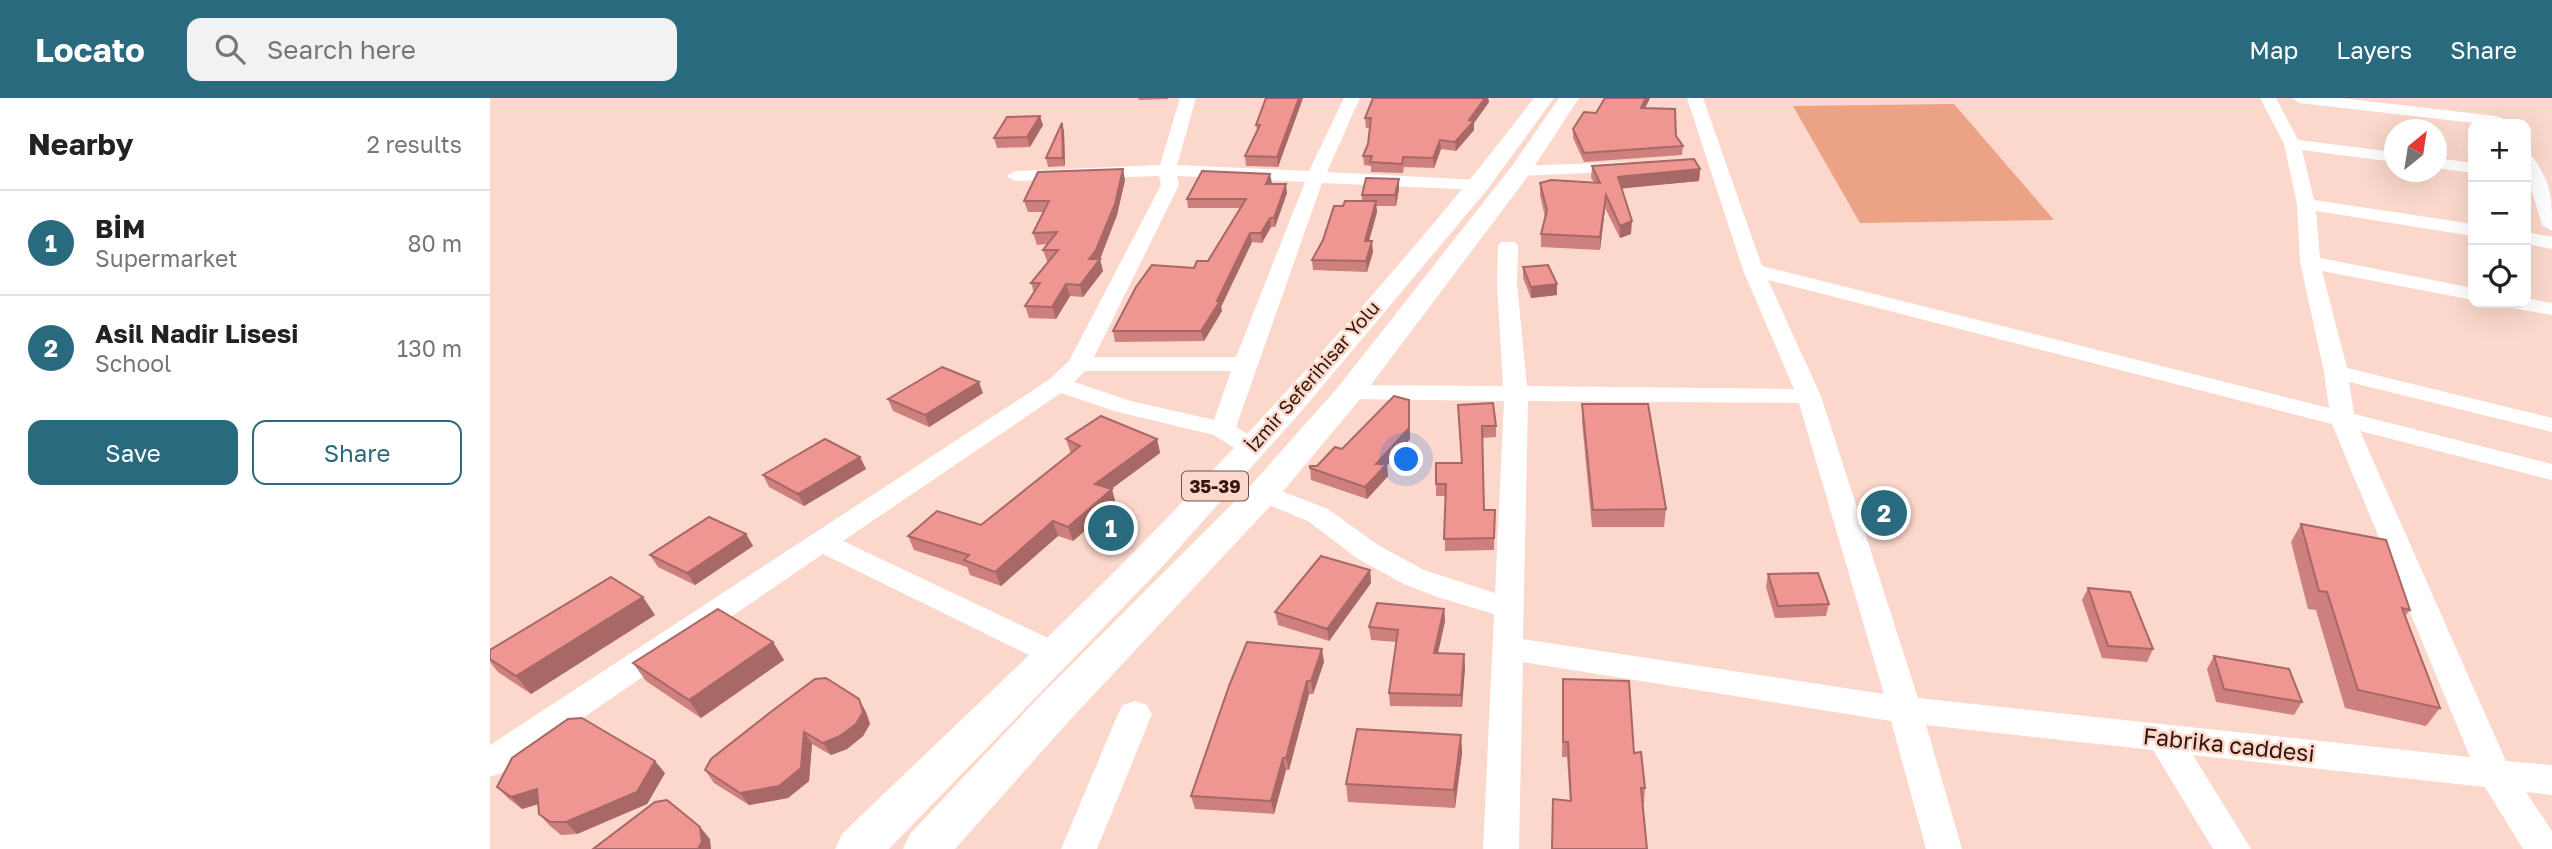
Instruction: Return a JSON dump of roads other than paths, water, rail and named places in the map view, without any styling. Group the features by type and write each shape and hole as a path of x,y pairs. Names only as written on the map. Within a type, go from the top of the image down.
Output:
{"main road":[{"name":"İzmir Seferihisar Yolu","path":"858,849 1147,559 1237,439 1479,185 1544,98"},
{"name":"İzmir Seferihisar Yolu","path":"926,849 1054,709 1263,493 1350,391 1520,171 1569,98"}],"street":[{"path":"490,763 1058,384 1079,364 1170,185 1167,170 1188,98"},
{"path":"1058,384 1237,439 1245,364 1316,176 1352,98"},
{"path":"1695,98 1709,161 1753,270 1809,396 1905,710 1944,849"},
{"path":"2268,98 2292,144 2306,204 2310,262 2336,372 2343,420 2494,772 2543,849"},
{"path":"2300,98 2479,119"},
{"path":"2292,144 2384,156"},
{"path":"2447,164 2468,167"},
{"path":"1520,171 1649,166"},
{"path":"1015,176 1167,170 1479,185"},
{"path":"2539,177 2551,216"},
{"path":"2306,204 2468,229"},
{"path":"2531,240 2552,243"},
{"path":"1501,849 1516,394 1507,284 1508,246"},
{"path":"2310,262 2468,293"},
{"path":"1753,270 2552,472"},
{"path":"2531,305 2552,309"},
{"path":"1079,364 1245,364"},
{"path":"2336,372 2552,425"},
{"path":"1350,391 1809,396"},
{"path":"1263,493 1318,515 1368,552 1414,577 1447,590 1511,608"},
{"path":"822,542 1054,654"},
{"name":"Fabrika caddesi","path":"1509,648 1583,662 1905,710 2552,780"},
{"path":"1079,849 1135,714"},
{"path":"2163,737 2233,849"}],"place":[{"name":"Asil Nadir Lisesi","path":"1884,513"},
{"name":"BİM","path":"1111,528"}]}
